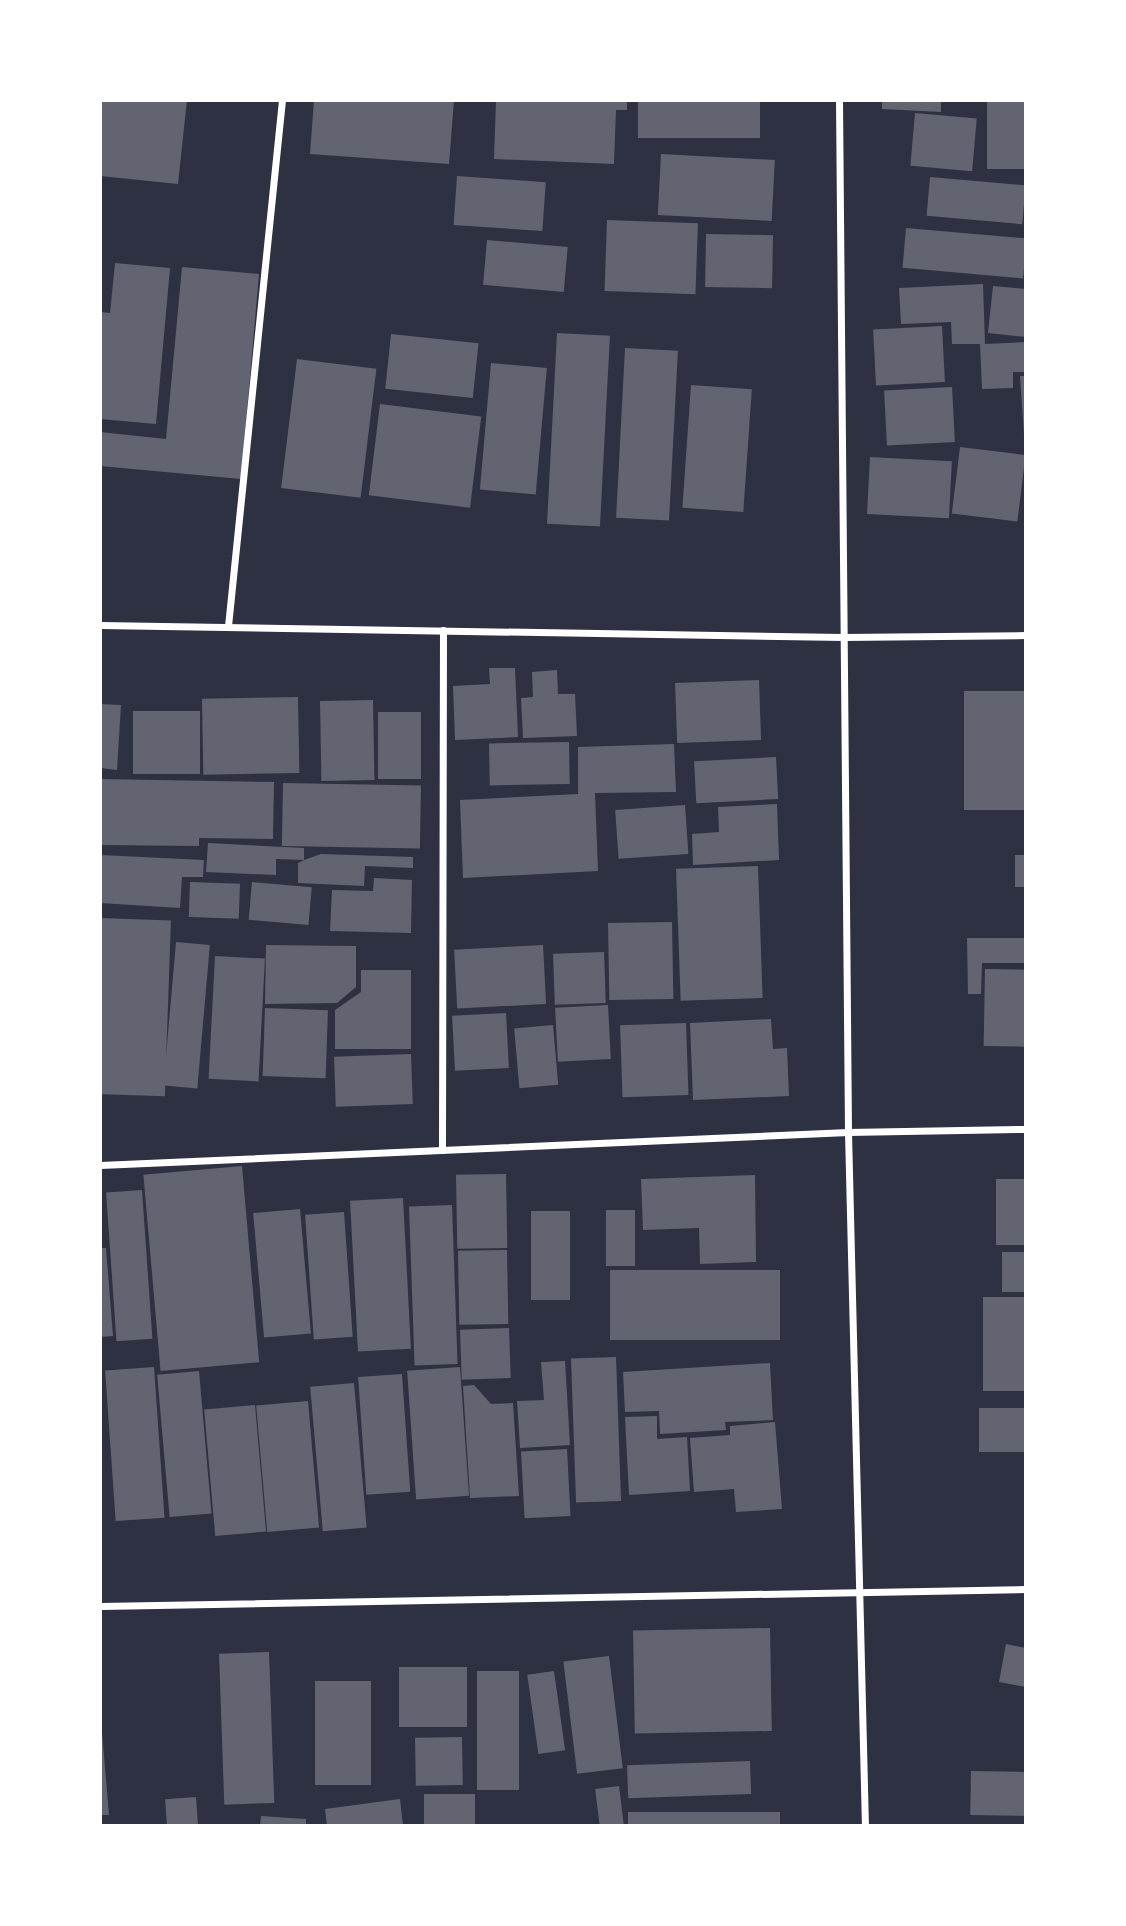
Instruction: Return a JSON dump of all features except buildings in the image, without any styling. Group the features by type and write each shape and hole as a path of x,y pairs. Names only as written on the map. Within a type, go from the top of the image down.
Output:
{"street":[{"path":"228,625 282,100"},
{"path":"839,100 848,1132 865,1826"},
{"path":"100,625 843,637 1026,635"},
{"path":"442,1150 443,630"},
{"path":"100,1165 848,1132 1026,1129"},
{"path":"100,1606 1026,1589"}]}
